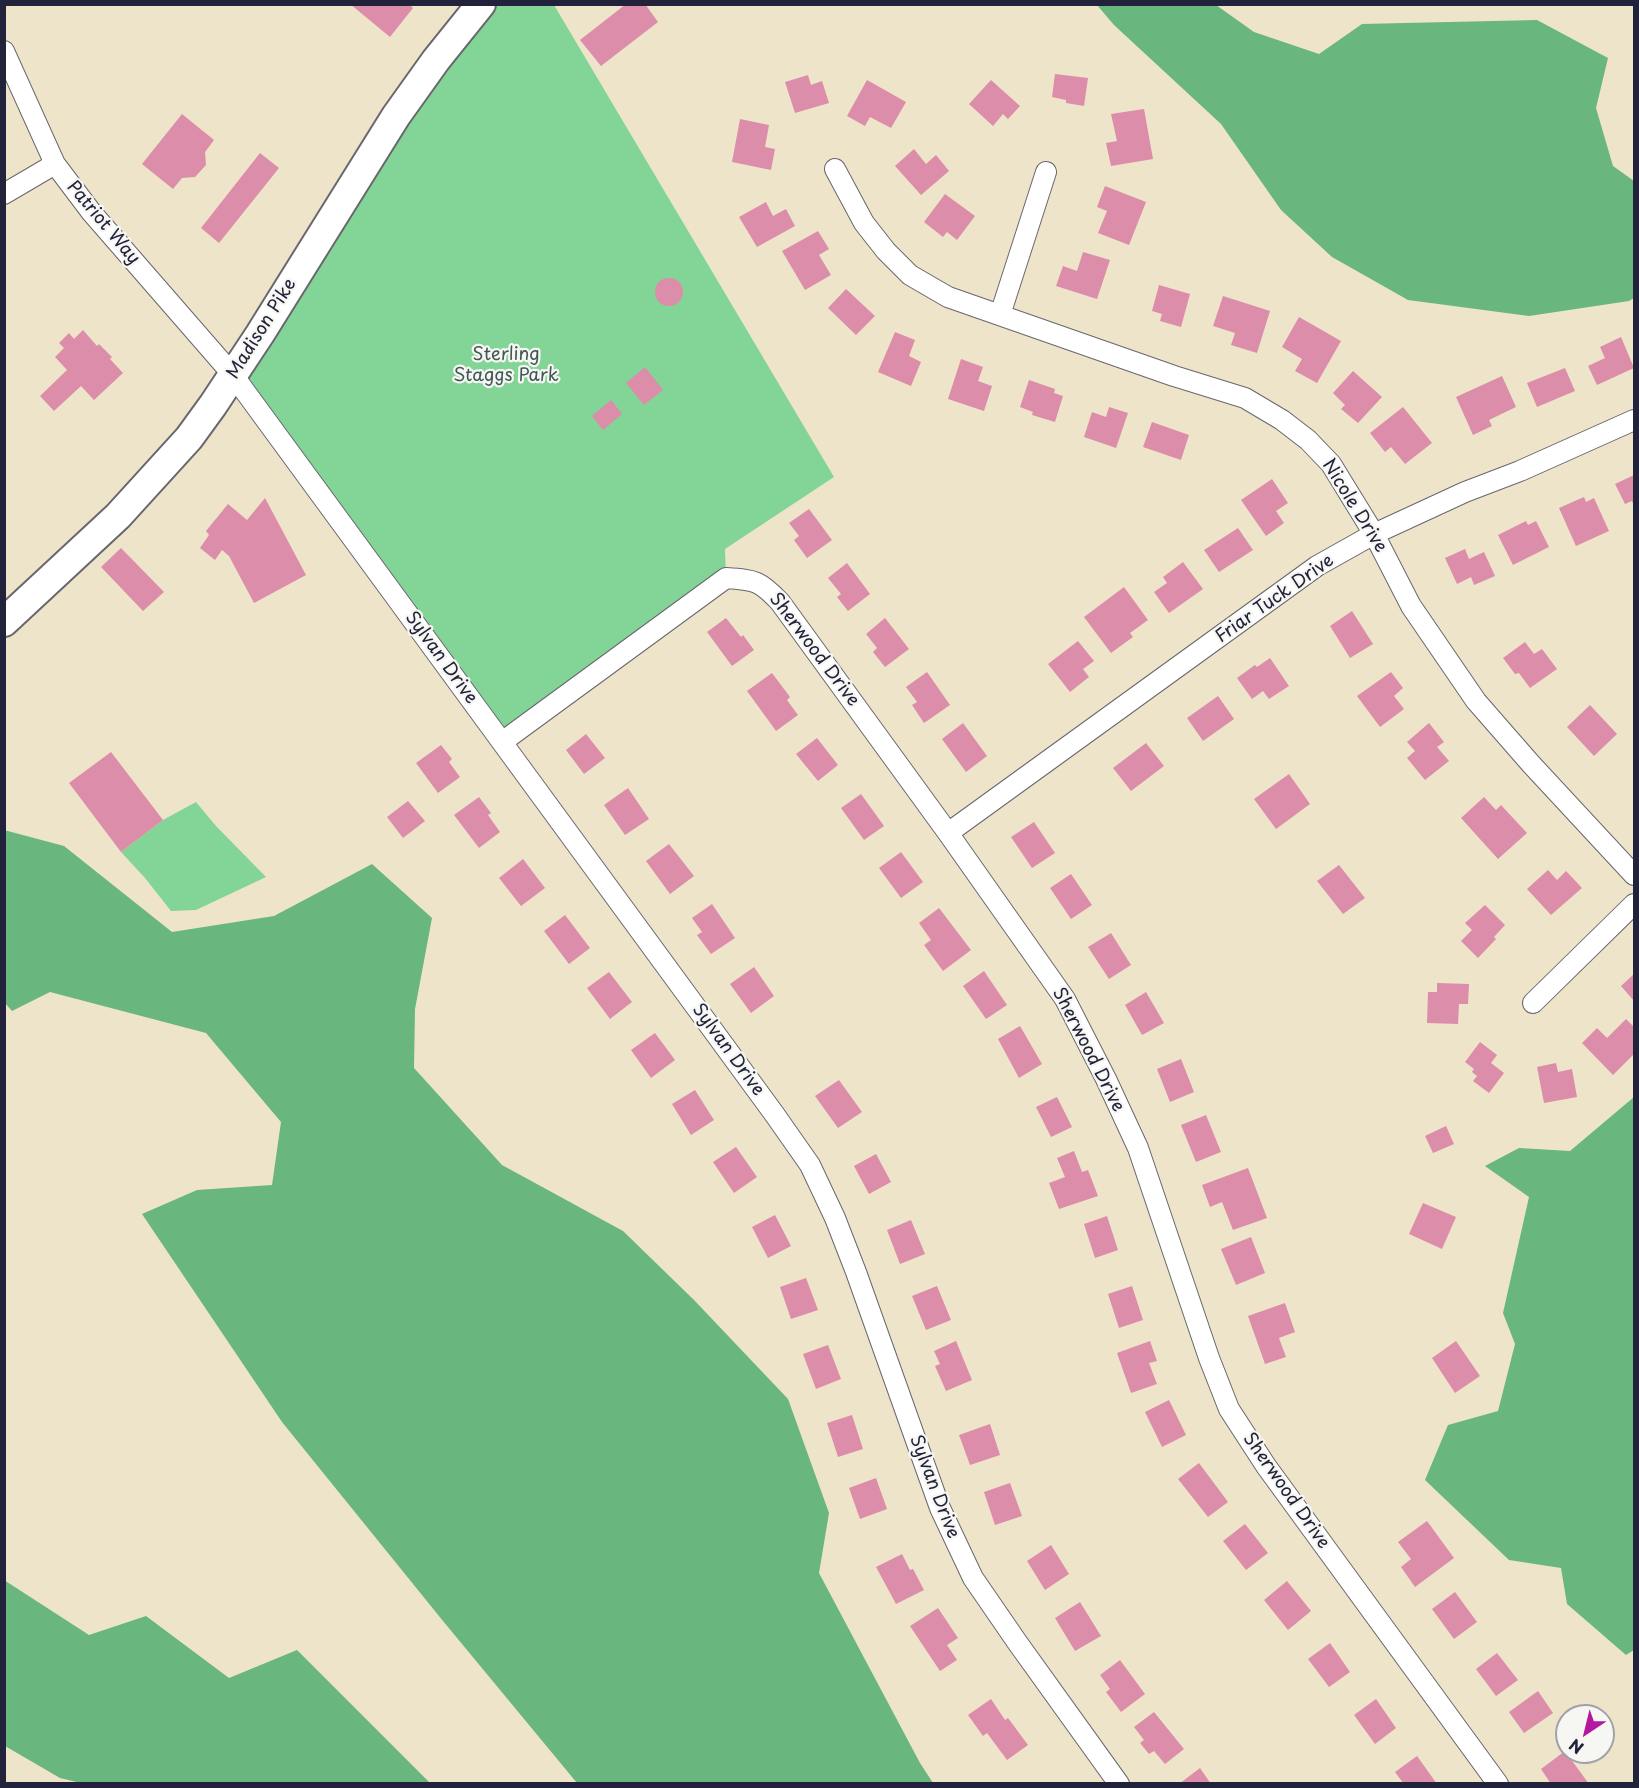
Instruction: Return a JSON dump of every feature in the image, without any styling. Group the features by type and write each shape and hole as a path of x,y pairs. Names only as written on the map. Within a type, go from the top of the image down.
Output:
{"main road":[{"name":"Madison Pike","path":"4,622 118,516 171,460 207,414 396,116 436,60 481,4"}],"street":[{"name":"Patriot Way","path":"4,51 55,164 92,213 233,375"},
{"path":"4,194 55,164"},
{"name":"Nicole Drive","path":"835,169 864,223 886,251 910,275 948,297 1174,376 1245,398 1282,420 1308,440 1331,464 1374,534 1411,606 1476,701 1531,764 1635,875"},
{"path":"1000,315 1046,172"},
{"name":"Sylvan Drive","path":"233,375 810,1165 835,1218 856,1272 940,1508 973,1578 1119,1784"},
{"name":"Friar Tuck Drive","path":"948,832 1317,566 1374,534 1465,492 1520,471 1635,420"},
{"name":"Sherwood Drive","path":"502,742 726,579 749,580 764,585 780,602 948,832 1065,999 1138,1148 1209,1358 1229,1409 1273,1476 1498,1784"},
{"path":"1533,1002 1635,904"}],"green space":[{"name":"Sterling Staggs Park","path":"481,5 554,5 834,477 725,549 726,578 502,742 233,375"},
{"path":"1097,5 1216,5 1254,32 1319,54 1362,24 1537,20 1608,58 1596,108 1613,166 1634,181 1634,298 1629,301 1529,316 1408,300 1332,257 1281,210 1221,124 1114,25"},
{"path":"196,802 266,877 196,910 171,911 121,852 163,820"},
{"path":"4,830 64,846 172,932 274,916 372,864 432,918 415,1009 414,1068 502,1165 623,1231 694,1300 788,1399 829,1513 819,1573 920,1763 933,1783 577,1783 282,1422 142,1214 197,1190 272,1185 281,1122 206,1033 50,992 12,1011 5,1003"},
{"path":"1634,1097 1634,1650 1626,1655 1567,1604 1561,1568 1509,1560 1425,1480 1448,1425 1498,1411 1515,1344 1503,1313 1529,1197 1485,1166 1519,1148 1570,1151"},
{"path":"4,1580 89,1635 146,1616 229,1678 297,1650 430,1783 85,1784 60,1778 5,1746"}],"building":[{"path":"350,4 409,4 413,8 390,37"},
{"path":"626,4 645,4 658,22 601,66 580,40"},
{"path":"1055,74 1088,78 1084,106 1066,103 1066,100 1052,97"},
{"path":"808,75 811,85 822,81 829,103 795,113 785,82"},
{"path":"867,80 906,102 891,128 870,117 865,126 847,116"},
{"path":"991,80 1020,106 1008,119 1003,114 993,126 969,104"},
{"path":"1144,109 1153,159 1111,166 1106,143 1117,141 1111,114"},
{"path":"182,114 214,140 205,152 206,165 195,177 182,178 173,189 142,164"},
{"path":"740,119 769,125 765,147 775,149 771,170 732,162"},
{"path":"914,149 926,164 936,155 949,171 921,195 895,166"},
{"path":"260,153 279,168 219,243 201,228"},
{"path":"1105,186 1146,202 1129,245 1098,233 1107,211 1097,207"},
{"path":"945,194 975,216 957,240 947,232 943,237 924,222"},
{"path":"766,202 773,216 786,209 795,226 757,247 739,217"},
{"path":"818,231 829,249 819,255 831,275 805,290 782,251"},
{"path":"1083,252 1110,260 1097,299 1056,286 1063,266 1077,271"},
{"path":"669,278 679,282 683,292 679,302 669,306 659,302 655,292 659,282"},
{"path":"1159,285 1190,294 1181,327 1160,321 1162,314 1152,311"},
{"path":"846,289 875,316 856,335 828,308"},
{"path":"1223,296 1270,311 1257,353 1231,345 1235,333 1213,326"},
{"path":"1299,317 1341,341 1317,383 1295,371 1302,359 1282,347"},
{"path":"83,330 97,346 99,344 112,357 110,359 123,373 94,400 81,386 54,411 40,396 67,370 55,357 64,348 59,343 69,333 74,339"},
{"path":"895,332 915,340 909,356 921,362 911,386 878,372"},
{"path":"1621,337 1634,368 1597,385 1588,366 1605,358 1600,347"},
{"path":"961,359 983,367 978,381 992,386 984,411 948,399"},
{"path":"645,367 663,390 644,405 626,383"},
{"path":"1565,368 1575,391 1537,407 1527,383"},
{"path":"1353,371 1382,397 1358,423 1341,409 1345,405 1333,393"},
{"path":"1502,376 1516,407 1489,420 1492,426 1473,435 1456,397"},
{"path":"1029,380 1055,389 1054,393 1063,396 1055,422 1032,415 1033,412 1020,407"},
{"path":"611,400 622,414 603,430 592,416"},
{"path":"1109,407 1128,413 1116,448 1084,437 1092,412 1106,417"},
{"path":"1403,407 1432,443 1405,464 1391,447 1385,452 1370,433"},
{"path":"1152,422 1189,435 1181,460 1143,447"},
{"path":"1634,475 1634,506 1632,501 1625,504 1615,484"},
{"path":"1272,479 1288,503 1276,511 1284,523 1266,536 1241,500"},
{"path":"1584,497 1586,502 1594,498 1609,531 1576,546 1559,508"},
{"path":"265,498 306,575 254,603 229,556 222,550 215,560 200,548 209,535 206,531 228,504 247,520"},
{"path":"809,509 832,540 807,558 794,540 799,536 789,523"},
{"path":"1526,521 1528,525 1536,521 1549,547 1513,565 1498,535"},
{"path":"1238,528 1253,550 1219,572 1204,550"},
{"path":"121,548 164,592 143,611 101,567"},
{"path":"1465,549 1469,559 1484,552 1495,576 1474,585 1471,577 1457,584 1445,558"},
{"path":"1183,562 1203,589 1169,613 1154,592 1167,583 1163,577"},
{"path":"847,563 870,594 848,611 837,597 841,594 828,578"},
{"path":"1124,587 1148,620 1130,633 1133,637 1111,653 1084,617"},
{"path":"1352,611 1373,644 1350,658 1330,626"},
{"path":"726,618 754,650 732,666 707,632"},
{"path":"885,618 909,649 885,667 873,652 877,648 866,634"},
{"path":"1078,641 1094,661 1083,669 1089,677 1070,692 1048,664"},
{"path":"1525,642 1534,654 1542,649 1557,669 1530,688 1519,673 1515,674 1503,658"},
{"path":"1270,658 1289,686 1269,699 1263,691 1252,699 1237,678"},
{"path":"927,672 950,705 924,723 912,705 917,702 906,687"},
{"path":"1391,672 1403,688 1394,696 1404,709 1380,727 1357,696"},
{"path":"772,673 790,697 787,700 798,715 776,731 747,691"},
{"path":"1218,696 1234,719 1203,741 1187,718"},
{"path":"1590,705 1617,734 1594,756 1567,727"},
{"path":"963,723 987,756 966,772 942,739"},
{"path":"1429,723 1444,742 1437,747 1449,761 1425,780 1407,758 1415,751 1407,742"},
{"path":"586,734 605,758 584,774 566,750"},
{"path":"817,738 838,765 818,781 796,754"},
{"path":"1146,743 1164,766 1131,791 1113,768"},
{"path":"441,745 452,759 449,762 460,777 438,793 416,763"},
{"path":"111,752 163,820 121,852 69,783"},
{"path":"1289,774 1310,804 1276,829 1254,799"},
{"path":"628,788 649,819 625,835 604,805"},
{"path":"861,794 884,826 864,840 841,808"},
{"path":"479,797 491,813 488,815 500,832 479,848 454,815"},
{"path":"1484,797 1496,810 1501,805 1527,833 1498,859 1461,818"},
{"path":"408,801 425,821 403,838 387,817"},
{"path":"1034,822 1055,853 1032,868 1011,837"},
{"path":"669,844 694,876 670,894 646,861"},
{"path":"901,852 923,882 901,898 879,868"},
{"path":"523,859 545,888 521,906 499,878"},
{"path":"1339,865 1365,898 1343,914 1317,881"},
{"path":"1548,870 1557,880 1566,871 1582,888 1551,915 1527,889"},
{"path":"1071,874 1092,905 1071,919 1050,888"},
{"path":"712,904 735,938 711,954 697,935 702,932 692,918"},
{"path":"1485,905 1505,925 1494,937 1496,939 1478,958 1461,941 1472,930 1465,923"},
{"path":"939,908 971,950 943,971 924,945 931,940 919,923"},
{"path":"565,915 590,948 569,964 544,931"},
{"path":"1111,933 1131,965 1109,979 1088,947"},
{"path":"754,967 774,996 751,1013 730,984"},
{"path":"984,971 1007,1005 986,1019 963,986"},
{"path":"609,972 632,1002 610,1019 587,988"},
{"path":"1634,974 1634,1001 1621,986"},
{"path":"1437,983 1469,984 1468,1004 1459,1004 1458,1024 1427,1023 1428,992 1437,992"},
{"path":"1146,992 1164,1023 1142,1035 1125,1005"},
{"path":"1626,1019 1634,1027 1634,1054 1613,1075 1582,1043 1597,1028 1607,1038"},
{"path":"1020,1026 1042,1064 1019,1078 998,1039"},
{"path":"655,1033 675,1060 651,1078 631,1050"},
{"path":"1480,1042 1497,1055 1491,1063 1504,1073 1489,1093 1473,1081 1477,1076 1472,1072 1474,1069 1465,1062"},
{"path":"1181,1059 1194,1092 1170,1102 1157,1069"},
{"path":"1556,1063 1558,1072 1572,1069 1577,1097 1544,1103 1537,1067"},
{"path":"839,1080 862,1112 838,1128 815,1096"},
{"path":"695,1090 714,1120 691,1135 672,1104"},
{"path":"1057,1097 1072,1127 1051,1137 1036,1107"},
{"path":"1206,1115 1221,1152 1196,1162 1181,1125"},
{"path":"1446,1126 1454,1144 1433,1153 1425,1136"},
{"path":"736,1147 757,1177 734,1193 713,1162"},
{"path":"1074,1151 1082,1172 1088,1170 1098,1196 1059,1209 1049,1183 1065,1177 1057,1158"},
{"path":"876,1154 891,1182 869,1194 854,1166"},
{"path":"1248,1168 1267,1218 1233,1230 1222,1202 1210,1207 1202,1185"},
{"path":"1423,1203 1456,1217 1442,1249 1409,1234"},
{"path":"775,1215 791,1246 768,1258 752,1227"},
{"path":"1107,1216 1118,1250 1095,1258 1084,1224"},
{"path":"911,1220 925,1254 900,1264 887,1230"},
{"path":"1251,1237 1265,1273 1236,1285 1221,1249"},
{"path":"806,1278 818,1310 791,1319 780,1287"},
{"path":"937,1286 951,1320 926,1330 912,1296"},
{"path":"1132,1286 1143,1320 1119,1328 1108,1294"},
{"path":"1285,1303 1295,1332 1279,1338 1286,1357 1265,1364 1248,1316"},
{"path":"956,1341 972,1380 946,1391 935,1366 940,1364 934,1351"},
{"path":"1150,1341 1157,1361 1149,1363 1157,1384 1131,1393 1117,1353"},
{"path":"1456,1341 1480,1376 1455,1393 1432,1358"},
{"path":"828,1345 841,1379 816,1389 803,1354"},
{"path":"1169,1400 1186,1435 1162,1447 1145,1412"},
{"path":"852,1415 863,1449 838,1457 827,1423"},
{"path":"990,1424 1000,1455 970,1465 959,1435"},
{"path":"1199,1463 1228,1502 1208,1517 1178,1479"},
{"path":"876,1478 887,1509 860,1519 849,1488"},
{"path":"1010,1483 1022,1516 995,1525 984,1492"},
{"path":"1427,1521 1454,1558 1415,1587 1401,1567 1411,1559 1398,1542"},
{"path":"1245,1524 1268,1553 1246,1570 1223,1541"},
{"path":"1051,1545 1069,1574 1045,1590 1027,1561"},
{"path":"902,1554 924,1590 896,1604 876,1567"},
{"path":"1287,1581 1311,1611 1288,1630 1264,1600"},
{"path":"1455,1592 1477,1622 1454,1639 1432,1609"},
{"path":"1080,1602 1101,1636 1075,1651 1055,1618"},
{"path":"938,1608 958,1638 947,1645 957,1660 940,1671 910,1626"},
{"path":"1330,1643 1350,1672 1329,1687 1308,1659"},
{"path":"1497,1653 1518,1680 1496,1696 1476,1669"},
{"path":"1120,1660 1145,1694 1121,1712 1106,1692 1110,1689 1100,1675"},
{"path":"1538,1691 1553,1713 1524,1733 1509,1712"},
{"path":"991,1699 1005,1720 1008,1718 1028,1745 1007,1760 987,1733 983,1736 968,1715"},
{"path":"1376,1699 1396,1728 1375,1744 1354,1715"},
{"path":"1154,1712 1184,1749 1165,1764 1154,1751 1149,1754 1140,1743 1144,1740 1134,1727"},
{"path":"1417,1756 1437,1784 1404,1784 1395,1772"},
{"path":"1555,1758 1555,1764 1574,1764 1589,1784 1551,1784 1541,1769"},
{"path":"1200,1768 1211,1784 1179,1784"}]}
